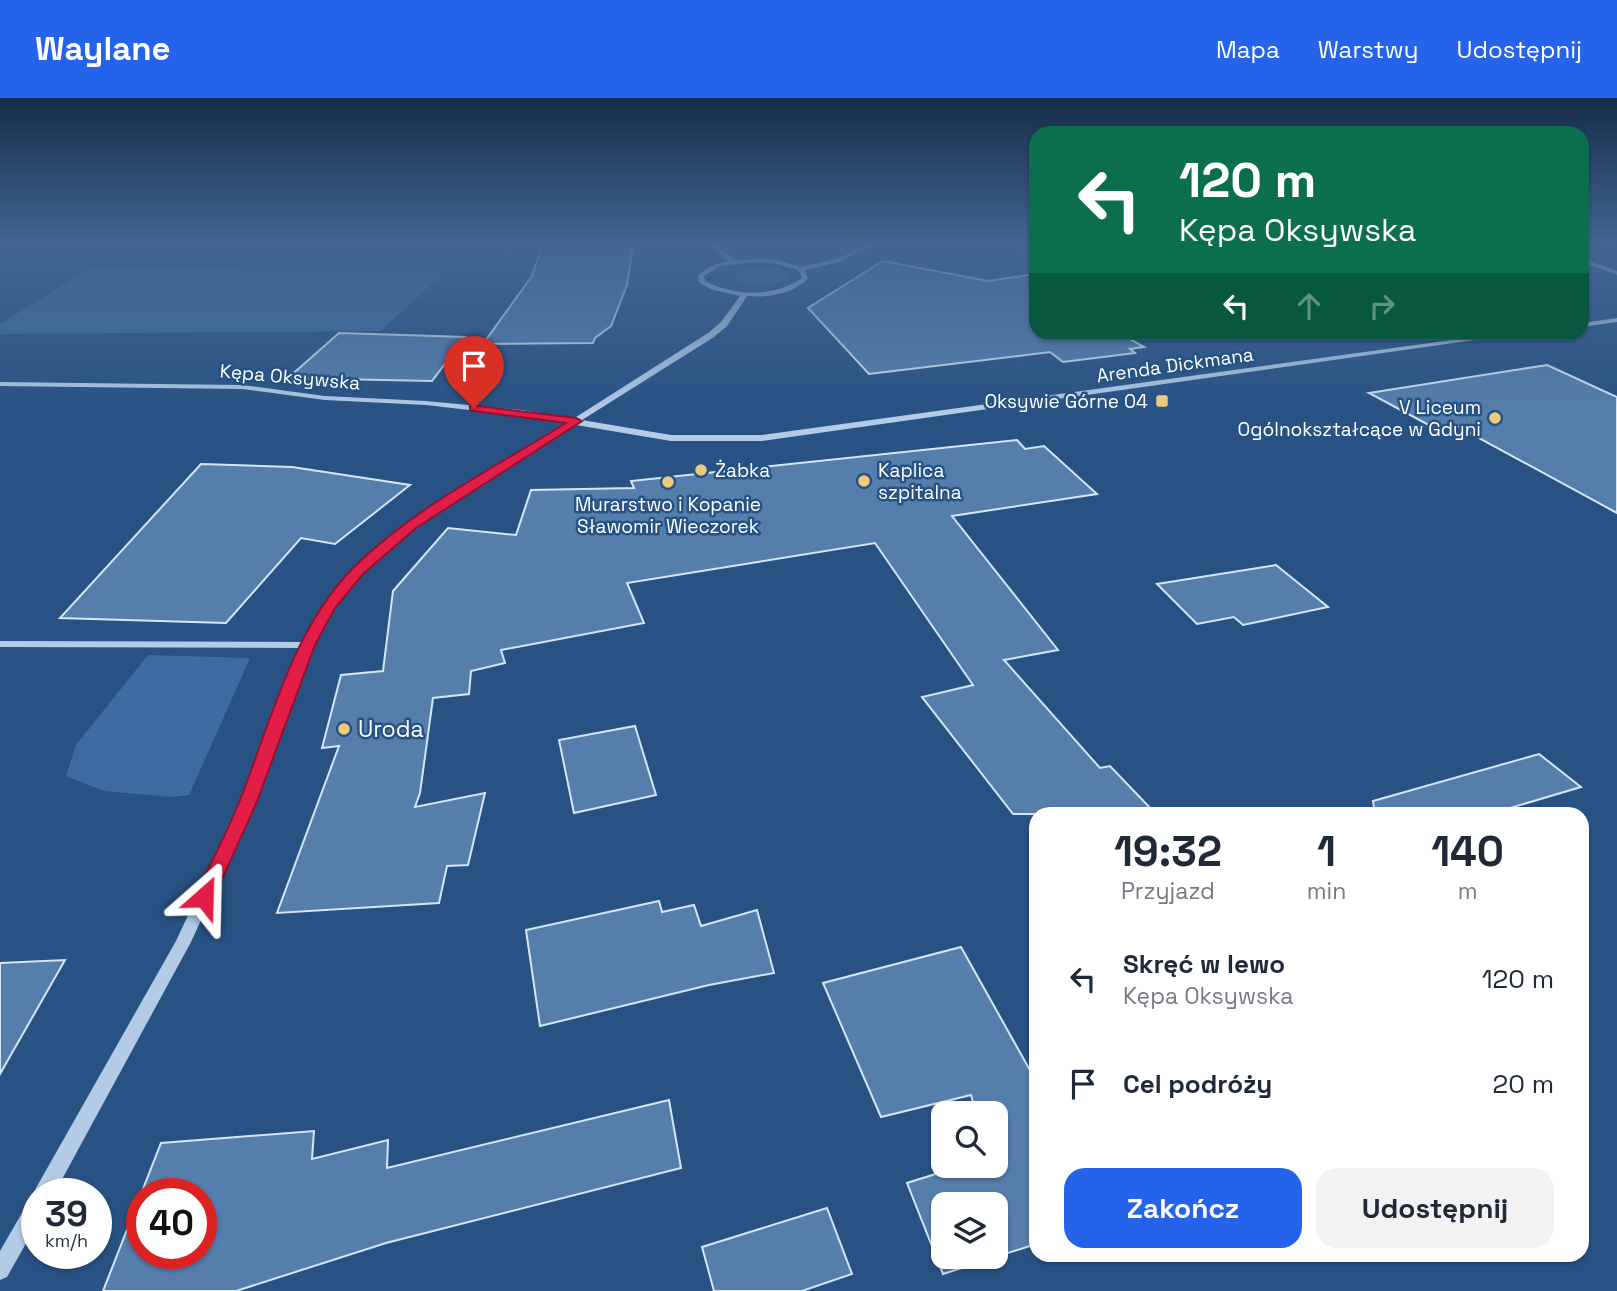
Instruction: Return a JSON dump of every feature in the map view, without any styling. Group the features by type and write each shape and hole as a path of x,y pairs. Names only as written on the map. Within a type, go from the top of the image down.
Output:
{"street":[{"path":"52,1178 183,942 247,804 307,645 329,607 359,571 411,525 710,335 724,324 739,301"},
{"path":"1589,324 1617,320"},
{"name":"Arenda Dickmana","path":"576,421 671,438 762,438 1470,340"},
{"name":"Kępa Oksywska","path":"0,384 242,387 325,398 426,402 576,421"},
{"path":"0,644 307,645"},
{"path":"0,1270 21,1233"}],"shaded area":[{"path":"37,301 414,301 381,331 0,334 0,324"},
{"path":"148,655 250,658 189,795 171,797 104,791 66,776 76,745"}],"building":[{"path":"514,301 621,301 611,326 595,338 593,343 483,344"},
{"path":"820,301 1029,301 1029,340 1131,340 1144,347 1130,349 1135,353 1063,362 1050,352 869,374 808,308"},
{"path":"339,333 465,337 432,381 288,378"},
{"path":"1547,365 1617,397 1617,513 1457,426 1436,429 1369,393"},
{"path":"1017,440 1025,449 1044,446 1097,494 952,516 1058,650 1004,660 1100,768 1110,766 1149,807 1029,807 1029,814 1013,814 922,697 973,685 875,543 627,583 644,623 501,650 505,663 471,671 469,694 433,698 420,793 415,807 485,793 468,865 447,866 439,903 277,913 339,746 322,748 341,675 383,671 393,591 448,528 516,535 531,490 634,488 631,481"},
{"path":"201,464 292,467 410,485 335,544 301,538 226,623 60,618"},
{"path":"1276,565 1328,607 1243,625 1234,617 1197,624 1157,584"},
{"path":"635,726 656,795 574,813 559,740"},
{"path":"1539,754 1581,787 1514,807 1374,807 1373,801"},
{"path":"659,901 662,912 694,905 701,926 757,910 774,973 709,985 540,1026 526,930"},
{"path":"961,947 1029,1068 1029,1246 1008,1253 1008,1192 931,1192 931,1244 907,1183 931,1175 931,1178 1008,1178 1008,1101 973,1101 971,1095 946,1101 931,1101 931,1105 881,1117 823,983"},
{"path":"65,960 0,1074 0,963"},
{"path":"669,1100 681,1168 386,1243 236,1291 103,1291 126,1232 126,1269 217,1269 217,1178 147,1178 161,1143 314,1131 312,1159 388,1140 387,1168"},
{"path":"827,1208 852,1274 802,1291 714,1291 702,1247"},
{"path":"941,1269 958,1269 943,1274"}],"place":[{"name":"Oksywie Górne 04","path":"1162,401"},
{"name":"V Liceum Ogólnokształcące w Gdyni","path":"1495,418"},
{"name":"Żabka","path":"701,470"},
{"name":"Kaplica szpitalna","path":"864,481"},
{"name":"Murarstwo i Kopanie Sławomir Wieczorek","path":"668,482"},
{"name":"Uroda","path":"344,729"}],"route":[{"path":"204,897 247,804 307,645 329,607 359,571 411,525 576,421 474,408"}]}
